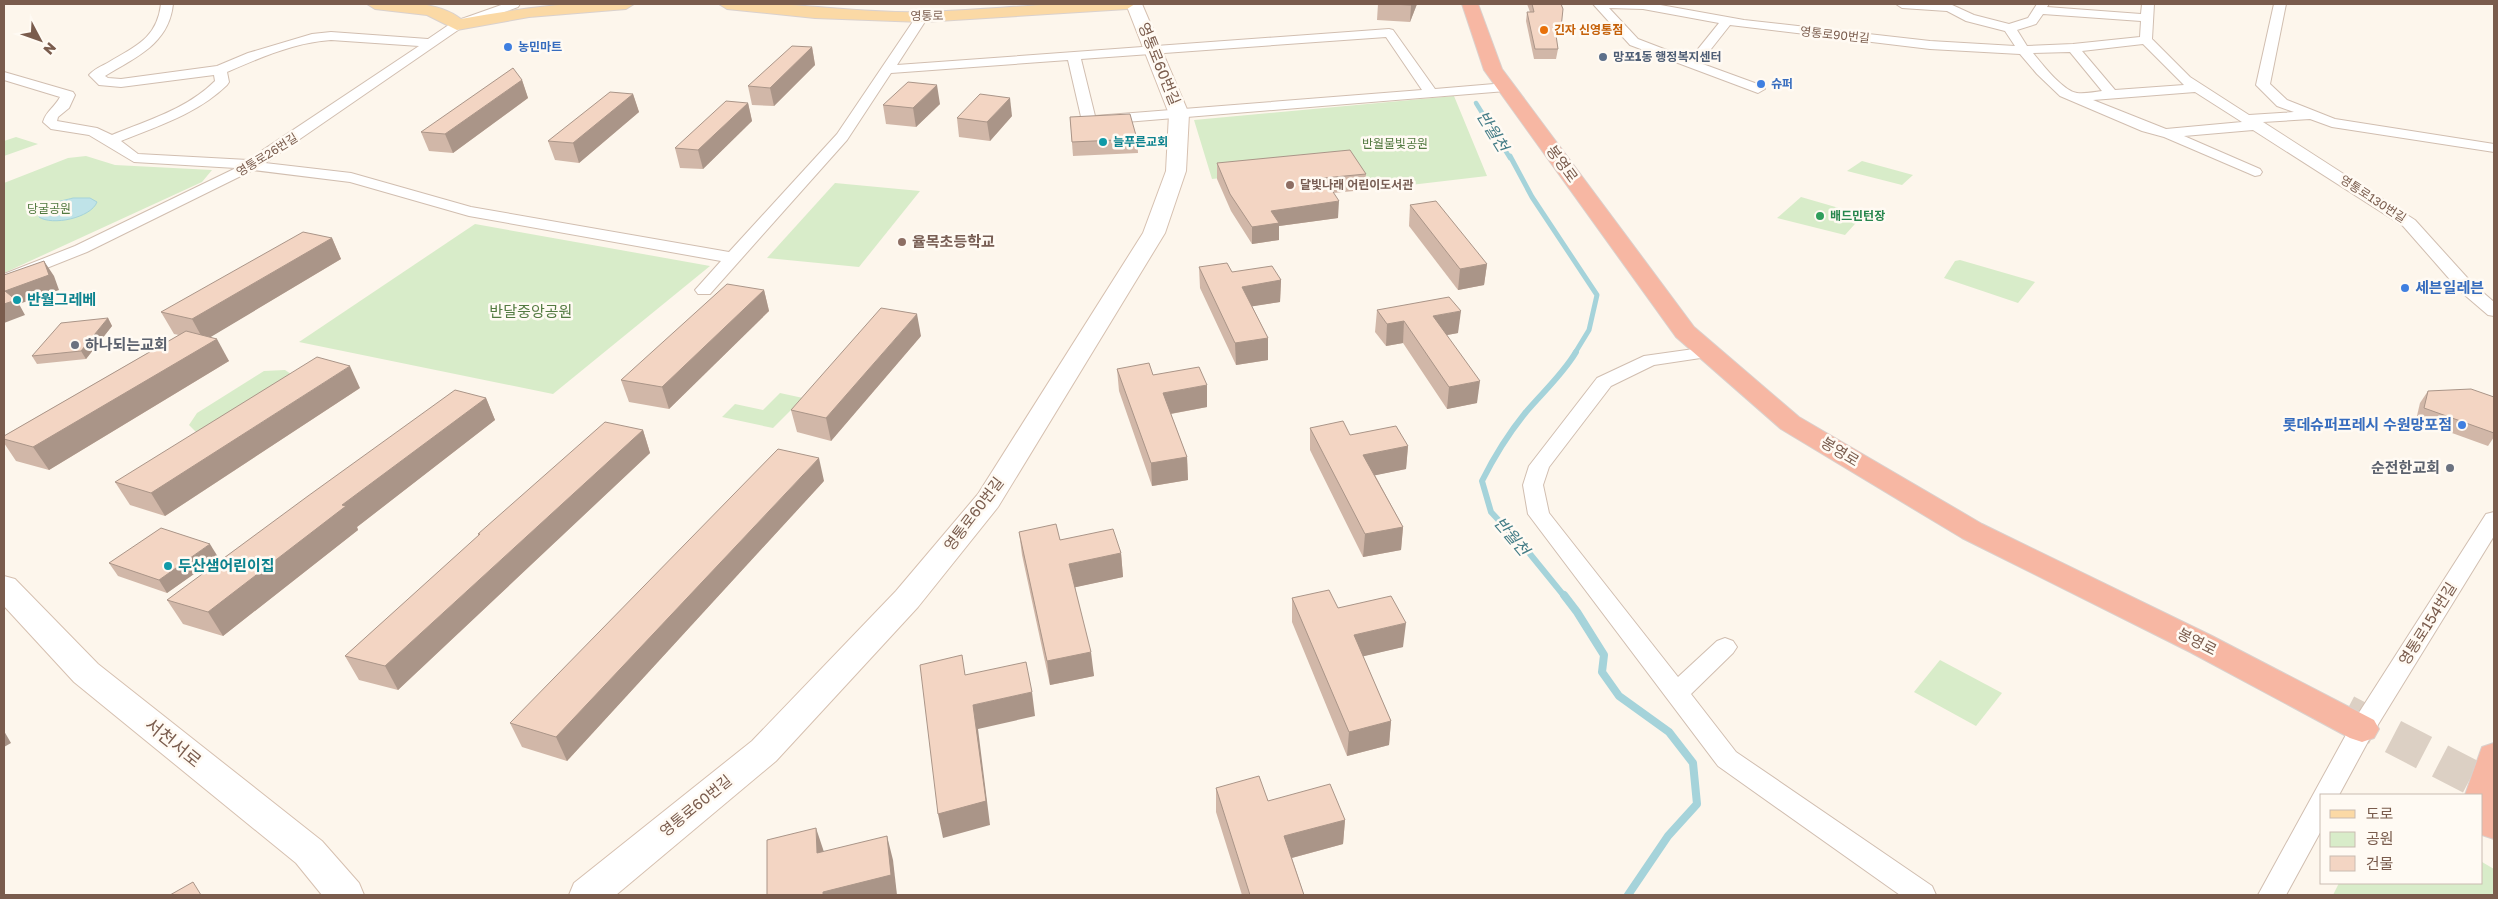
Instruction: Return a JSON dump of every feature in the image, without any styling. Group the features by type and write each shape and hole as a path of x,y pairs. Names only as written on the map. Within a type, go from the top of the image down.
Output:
{"highway":[{"name":"봉영로","path":"1473,6 1493,70 1685,332 1790,423 1972,531 2201,644 2362,729"},
{"path":"2483,796 2494,757"},
{"path":"2483,807 2494,824"}],"main road":[{"path":"375,4 432,11 450,16 457,25 529,12 585,5 626,4"},
{"name":"영통로","path":"727,4 815,13 922,17 1128,4"}],"street":[{"path":"167,4 162,28 152,39 96,75 98,78 104,82 144,82 220,70 252,56 316,37 369,37 432,43"},
{"name":"영통로26번길","path":"4,280 80,249 180,203 250,166 457,25 514,4"},
{"name":"영통로60번길","path":"588,895 764,751 907,599 988,500 1154,233 1176,171 1179,114 1134,4"},
{"name":"영통로90번길","path":"1599,4 1643,5 1727,21 1920,44 2022,50 2073,48 2146,40"},
{"name":"영통로90번길","path":"1599,4 1634,42 1758,89"},
{"path":"1902,4 1949,6 1970,18 2010,28 2032,21 2042,7 2148,11 2146,40"},
{"path":"2280,4 2263,85 2282,103 2332,122 2494,148"},
{"path":"704,290 842,137 889,70 922,17"},
{"path":"1692,64 1727,21"},
{"path":"2010,28 2022,50 2054,85 2074,97 2147,128 2166,133 2255,172"},
{"path":"889,70 1389,33 1430,92"},
{"name":"영통로130번길","path":"2146,40 2185,80 2409,223 2466,287 2494,311"},
{"path":"2073,48 2111,94"},
{"path":"1074,56 1089,121 1506,87"},
{"path":"111,140 160,120 214,91 222,82 220,70"},
{"path":"4,76 68,95 62,108 52,115 50,122 56,126 92,131 111,140 134,158 226,162 351,178 469,211 734,258"},
{"path":"2074,97 2198,88"},
{"path":"2166,133 2314,116"},
{"path":"1708,352 1650,360 1604,382 1539,466 1533,485 1539,514 1728,759 1922,895"},
{"name":"영통로154번길","path":"2327,794 2362,729 2494,519"},
{"name":"서천서로","path":"4,587 86,673 309,852 345,895"},
{"path":"1677,692 1725,647"},
{"path":"2272,895 2320,807"}],"green space":[{"name":"반월물빛공원","path":"1454,96 1487,176 1368,190 1353,163 1212,179 1194,120"},
{"path":"16,137 38,144 4,156 4,141"},
{"name":"당굴공원","path":"86,156 115,165 212,170 202,182 4,273 4,183 68,158"},
{"path":"1862,161 1913,175 1902,185 1847,171"},
{"path":"835,183 920,191 859,267 767,258"},
{"name":"배드민턴장","path":"1801,197 1863,215 1845,235 1777,218"},
{"name":"반달중앙공원","path":"475,224 710,266 553,394 299,342"},
{"path":"1960,260 2035,282 2018,303 1944,278 1955,261"},
{"path":"285,370 294,376 222,425 196,432 189,425 197,413 264,371"},
{"path":"780,393 803,398 773,428 722,417 735,404 763,410"},
{"path":"1940,660 2002,693 1976,726 1914,692"},
{"path":"2483,863 2494,869 2494,895 2333,895 2338,884 2483,884"}],"water":[{"path":"73,198 90,198 97,202 87,212 71,219 53,221 39,217 40,213 47,206"}],"building":[{"name":"긴자 신영통점","path":"1532,4 1561,4 1563,9 1561,28 1555,28 1558,49 1535,49 1527,12 1534,12"},
{"path":"792,46 812,47 770,88 748,86"},
{"path":"513,68 522,80 445,134 421,132"},
{"path":"908,82 937,85 913,108 883,105"},
{"path":"610,92 633,94 573,143 548,141"},
{"path":"980,94 1010,98 987,122 957,118"},
{"path":"726,101 748,103 698,150 675,148"},
{"path":"1130,114 1137,139 1072,142 1070,117"},
{"path":"1350,150 1366,174 1324,178 1339,201 1271,211 1279,223 1252,227 1230,194 1217,163"},
{"path":"1436,201 1487,264 1460,269 1410,205"},
{"path":"303,232 332,238 192,319 161,312"},
{"path":"44,261 49,275 5,291 16,300 4,304 4,275"},
{"path":"1227,263 1232,272 1272,266 1281,280 1242,287 1268,338 1235,343 1199,267"},
{"path":"727,284 764,290 662,387 621,380"},
{"path":"1449,297 1461,311 1433,316 1480,381 1449,387 1404,321 1387,324 1377,310"},
{"path":"881,308 917,314 826,418 791,410"},
{"path":"108,318 81,351 32,356 61,323"},
{"path":"186,331 217,339 33,447 4,439 4,436"},
{"path":"317,357 350,366 151,493 115,482"},
{"path":"1149,363 1153,375 1199,367 1207,385 1163,393 1187,457 1151,463 1117,369"},
{"path":"2471,389 2494,397 2494,433 2424,408 2428,391"},
{"path":"455,390 486,398 342,505 346,506 208,612 167,600 308,496"},
{"path":"1343,421 1350,435 1396,426 1408,446 1363,455 1403,527 1365,534 1310,428"},
{"path":"605,422 643,430 385,666 345,656 480,534 478,534"},
{"path":"778,449 819,458 556,737 510,723"},
{"path":"1056,524 1060,540 1113,529 1121,553 1069,564 1091,652 1047,661 1019,532"},
{"path":"161,528 210,544 159,580 109,563"},
{"path":"1329,590 1338,608 1391,596 1406,623 1354,635 1391,721 1349,732 1292,598"},
{"path":"962,655 965,675 1026,662 1032,692 973,705 986,801 938,814 920,665"},
{"path":"1259,776 1268,801 1330,784 1345,820 1284,836 1304,895 1250,895 1216,788"},
{"path":"816,828 817,853 887,836 891,875 823,892 823,895 767,895 767,840"},
{"path":"193,882 201,895 170,895"}],"waterway":[{"name":"반월천","path":"1476,103 1510,158"},
{"name":"반월천","path":"1510,156 1532,197 1597,295 1589,330 1575,353"},
{"name":"반월천","path":"1565,597 1530,554 1491,512 1482,481 1514,428 1576,352"},
{"name":"반월천","path":"1564,595 1604,655 1602,672 1619,696 1669,732 1693,763 1697,804 1668,836 1628,895"}],"tunnel":[{"path":"2346,712 2494,789"}],"place":[{"name":"긴자 신영통점","path":"1544,30"},
{"name":"농민마트","path":"508,47"},
{"name":"망포1동 행정복지센터","path":"1603,57"},
{"name":"슈퍼","path":"1761,84"},
{"name":"늘푸른교회","path":"1103,142"},
{"name":"달빛나래 어린이도서관","path":"1290,185"},
{"name":"배드민턴장","path":"1820,216"},
{"name":"율목초등학교","path":"902,242"},
{"name":"세븐일레븐","path":"2405,288"},
{"name":"반월그레베","path":"17,300"},
{"name":"하나되는교회","path":"75,345"},
{"name":"롯데슈퍼프레시 수원망포점","path":"2462,425"},
{"name":"순전한교회","path":"2450,468"},
{"name":"두산샘어린이집","path":"168,566"}]}
